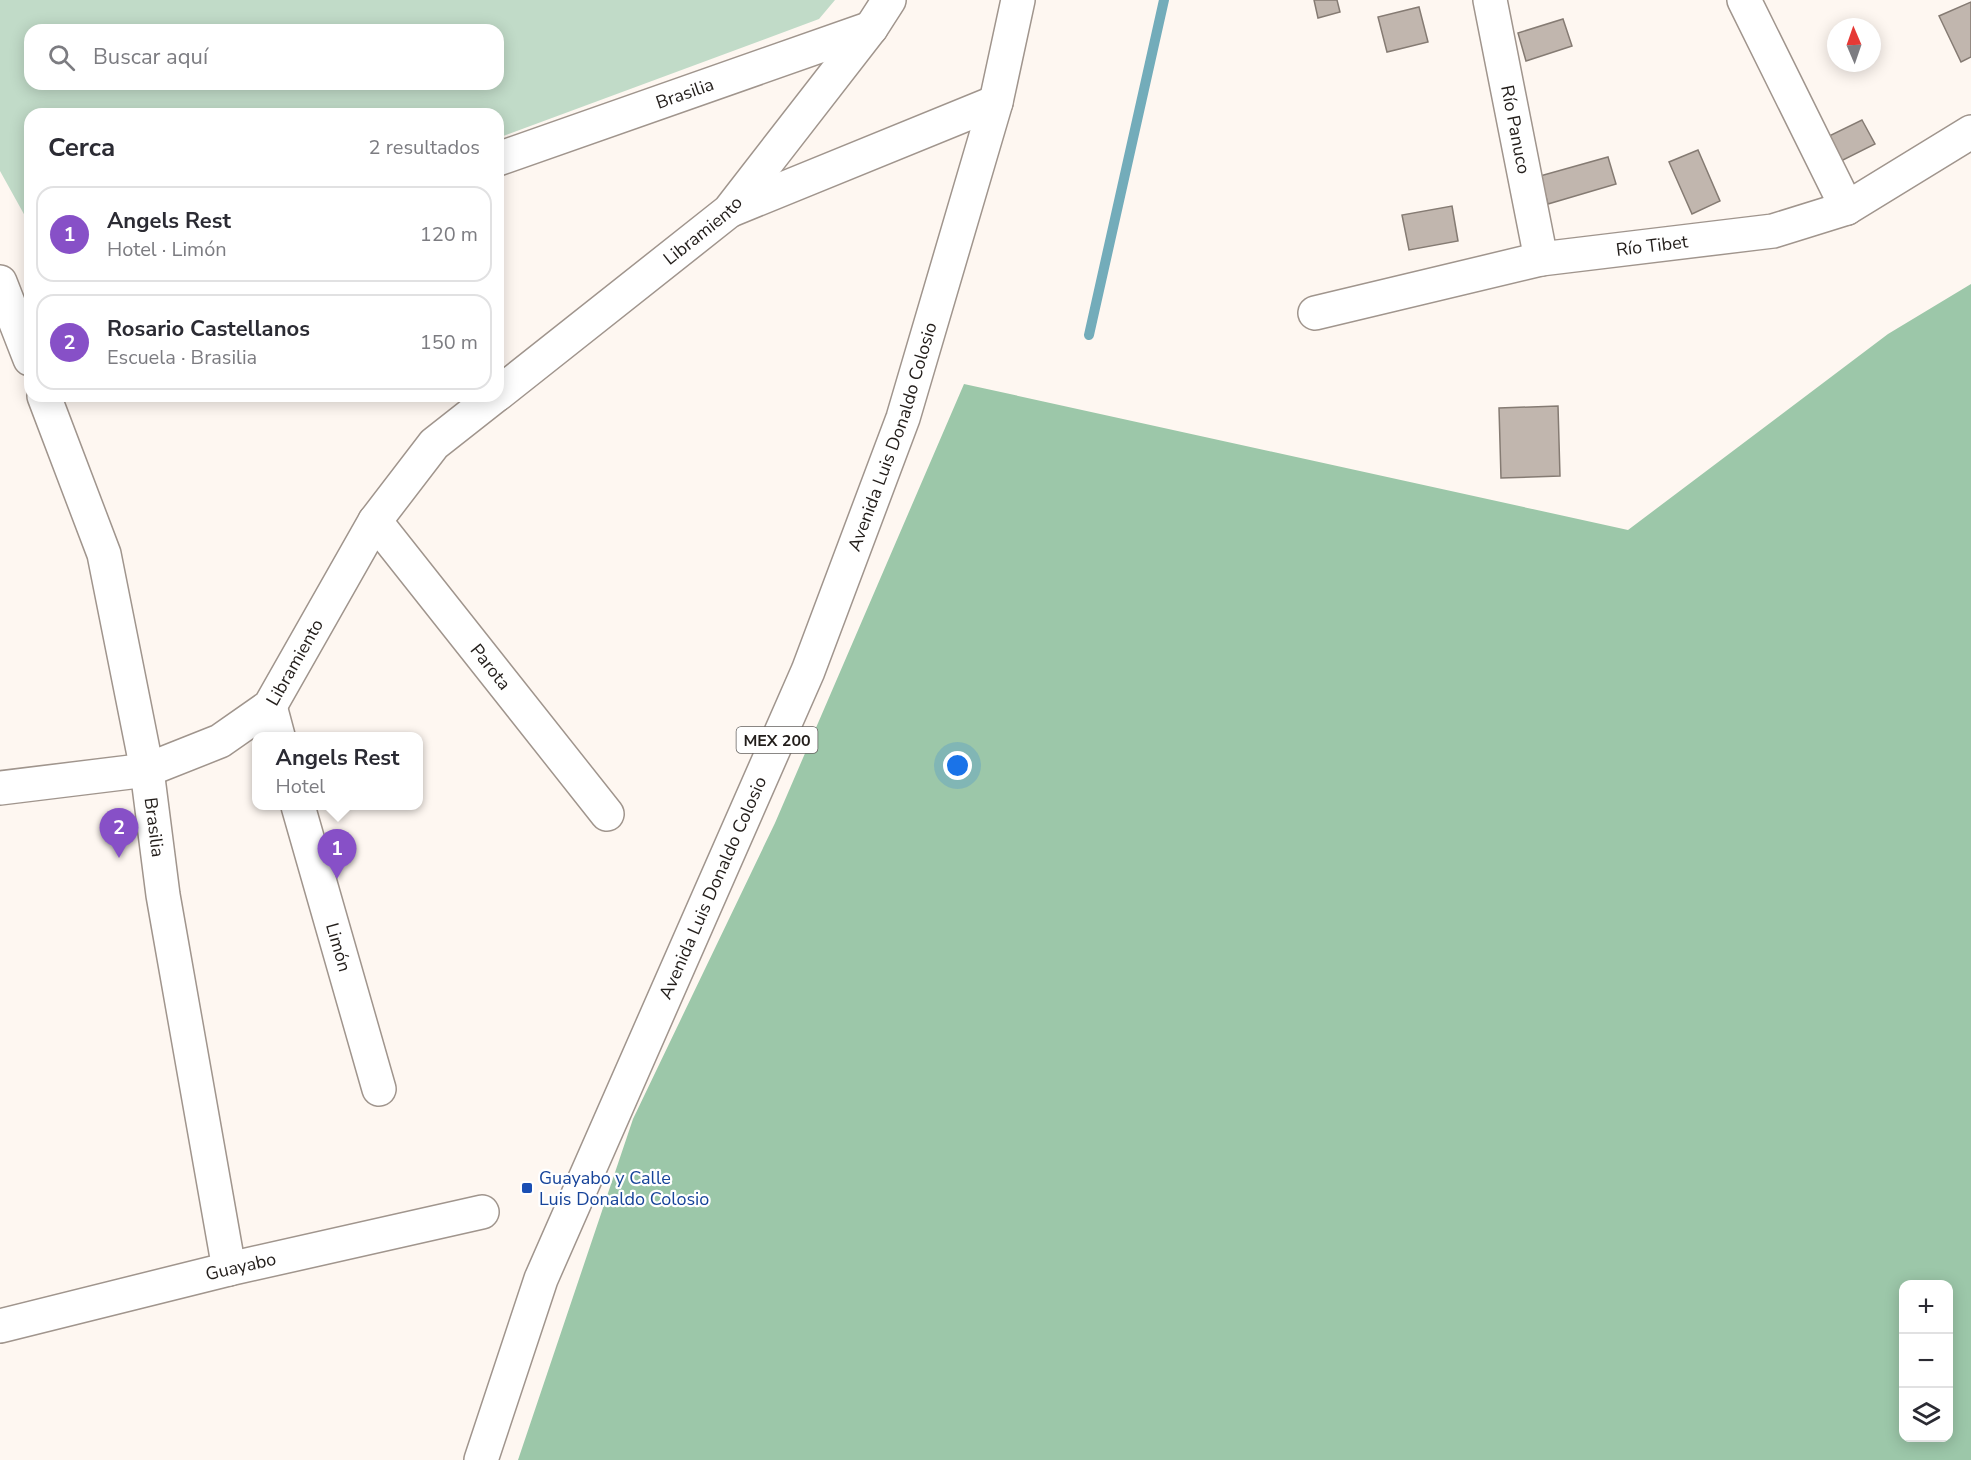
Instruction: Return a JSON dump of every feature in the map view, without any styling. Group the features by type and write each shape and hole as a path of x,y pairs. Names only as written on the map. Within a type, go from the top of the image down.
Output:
{"street":[{"name":"Libramiento","path":"504,389 729,211 871,28 889,0"},
{"name":"Avenida Luis Donaldo Colosio","path":"481,1460 541,1279 808,671 903,417 996,102 1018,0"},
{"name":"Río Panuco","path":"1490,0 1542,260"},
{"path":"1744,0 1847,208"},
{"name":"Brasilia","path":"504,157 871,28"},
{"path":"729,211 996,102"},
{"name":"Río Tibet","path":"1315,314 1542,260 1773,231 1847,208 1971,132"},
{"path":"0,282 24,324"},
{"name":"Brasilia","path":"46,402 104,554 147,770 163,895 229,1269"},
{"name":"Libramiento","path":"0,788 147,770 220,741 270,706 375,521 434,444 487,402"},
{"name":"Parota","path":"375,521 607,814"},
{"path":"270,706 277,732"},
{"name":"Limón","path":"299,810 379,1089"},
{"name":"Guayabo","path":"0,1326 229,1269 482,1212"}],"green space":[{"path":"0,0 835,0 819,19 504,136 504,108 24,108 24,214 0,171"},
{"path":"1971,284 1971,1460 518,1460 633,1119 775,823 964,384 1628,530 1888,334"}],"building":[{"path":"1314,0 1337,0 1340,12 1318,18"},
{"path":"1971,2 1971,57 1961,62 1939,16"},
{"path":"1419,7 1428,42 1387,52 1378,17"},
{"path":"1563,19 1572,46 1526,61 1518,33"},
{"path":"1862,120 1875,144 1839,162 1827,137"},
{"path":"1698,150 1720,201 1692,214 1669,162"},
{"path":"1608,157 1616,184 1548,204 1540,176"},
{"path":"1452,206 1458,241 1409,250 1402,215"},
{"path":"1558,406 1560,476 1501,478 1499,408"}],"waterway":[{"path":"1089,335 1164,0"}],"place":[{"name":"Rosario Castellanos","path":"119,858"},
{"name":"Angels Rest","path":"337,879"},
{"name":"Guayabo y Calle Luis Donaldo Colosio","path":"527,1188"}]}
